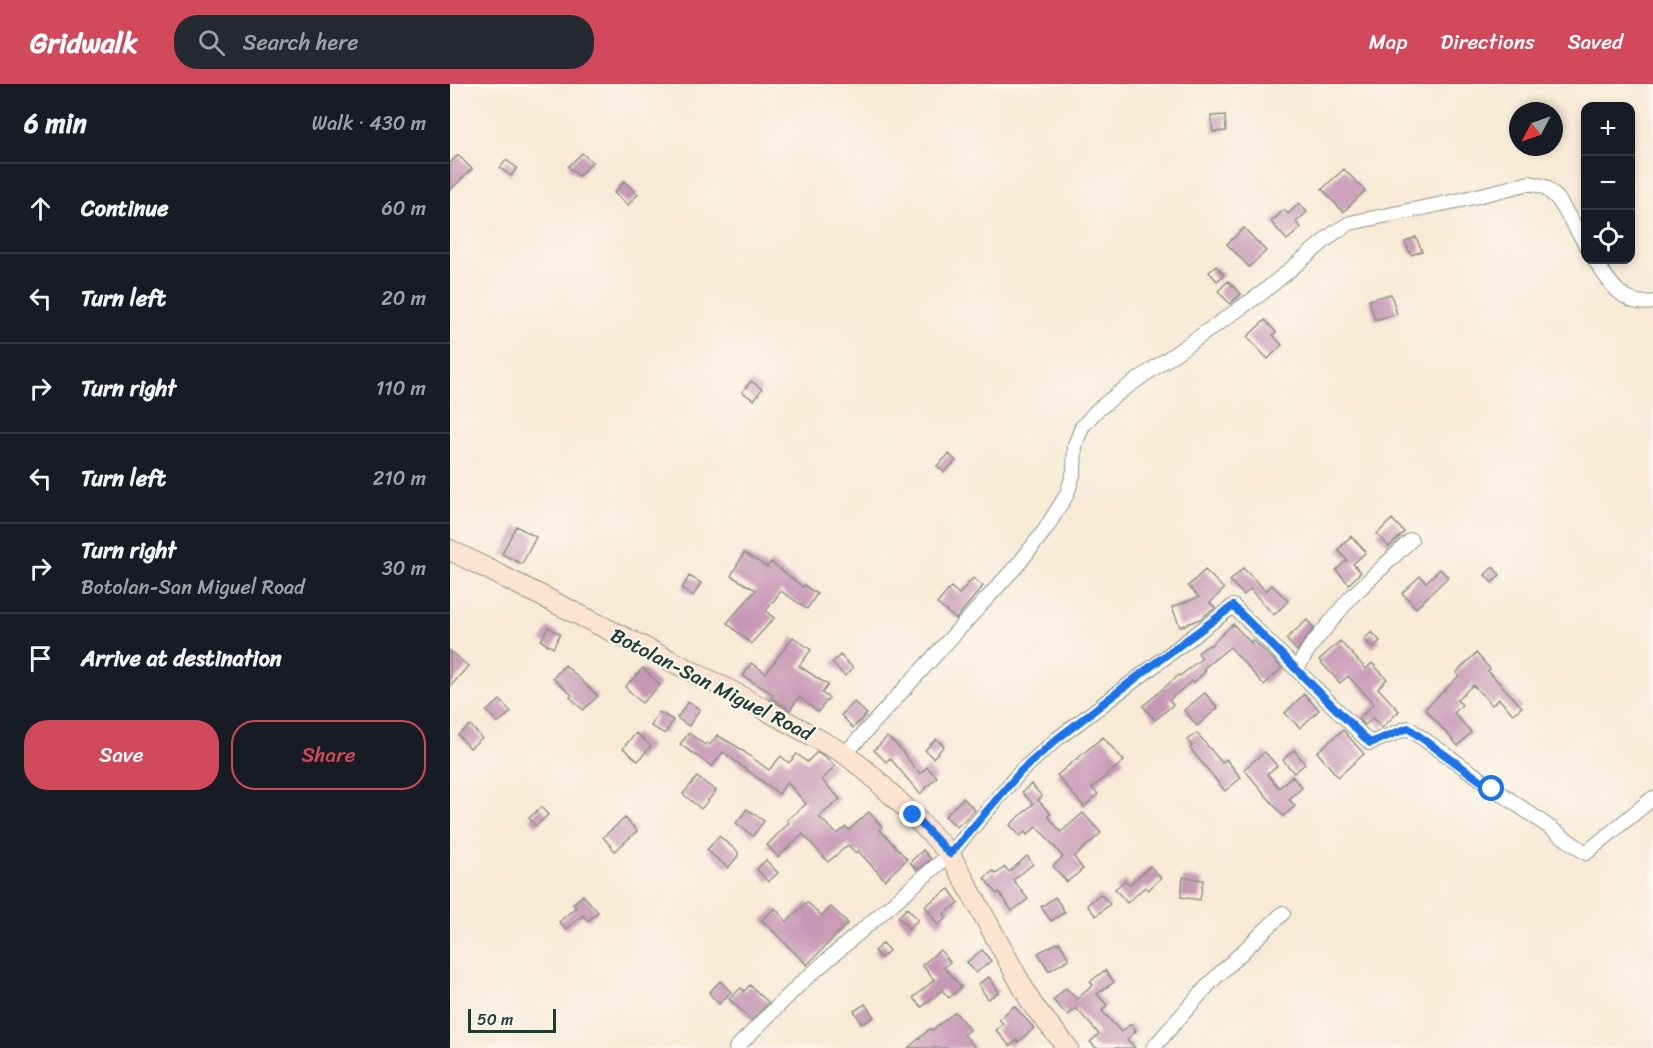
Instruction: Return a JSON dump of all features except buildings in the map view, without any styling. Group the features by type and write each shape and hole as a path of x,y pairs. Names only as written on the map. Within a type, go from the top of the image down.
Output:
{"main road":[{"name":"Botolan-San Miguel Road","path":"450,550 739,695 845,754 870,774 950,854 1032,1004 1068,1048"}],"street":[{"path":"845,754 1020,562 1045,530 1067,494 1074,471 1075,445 1082,427 1096,411 1157,365 1262,293 1334,233 1360,220 1439,205 1530,183 1545,187 1558,199 1581,237"},
{"path":"1598,264 1622,296 1636,303 1653,302"},
{"path":"1296,668 1350,598 1411,540"},
{"path":"736,1048 802,982 950,854 1021,771 1057,739 1233,606 1370,743 1408,728 1586,853 1653,798"},
{"path":"1153,1048 1210,982 1283,912"}],"route":[{"path":"913,815 950,854 1021,771 1057,739 1233,606 1370,743 1408,728 1492,789"}]}
